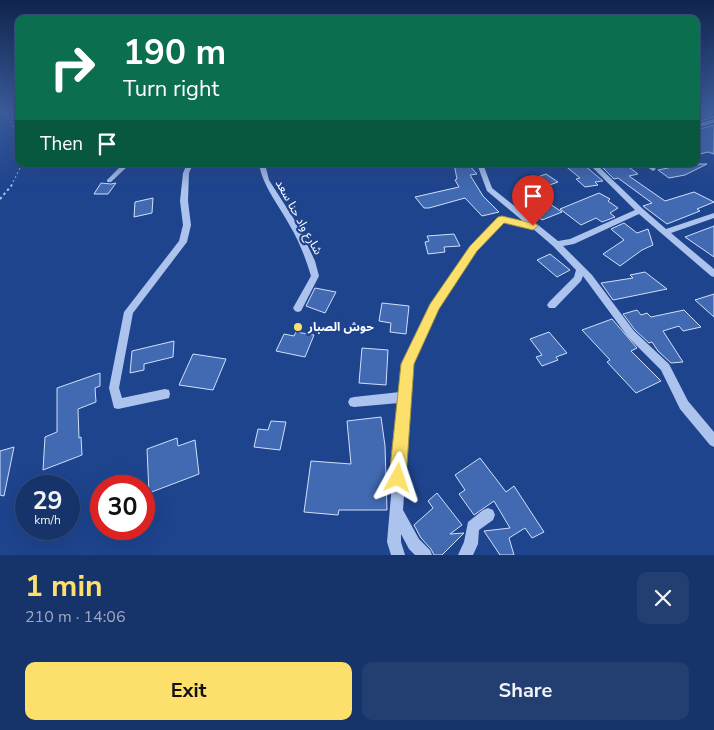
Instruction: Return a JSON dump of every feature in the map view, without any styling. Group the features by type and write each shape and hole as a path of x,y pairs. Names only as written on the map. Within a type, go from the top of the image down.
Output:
{"street":[{"path":"109,181 124,167"},
{"path":"164,394 118,404 114,388 129,312 183,242 187,225 184,200 186,173 189,167"},
{"name":"شارع واد حنا سعد","path":"263,167 266,180 295,227 311,261 315,276 298,308"},
{"path":"481,167 489,189 556,244 589,277 631,334 665,368 684,405 714,441"},
{"path":"595,167 640,211 714,274"},
{"path":"556,244 571,242 640,211"},
{"path":"666,232 714,215"},
{"path":"398,555 394,542 396,509 408,364 411,356 434,307 473,248 502,219 533,226"},
{"path":"552,305 578,279 581,269"},
{"path":"354,402 405,397"},
{"path":"396,509 414,544 425,555"},
{"path":"465,555 471,544 472,527 488,515"}],"path":[{"path":"0,199 10,189 21,167"}],"building":[{"path":"700,136 714,136 714,154 708,152 700,154"},
{"path":"700,164 707,164 685,175 669,178 658,170 672,167 700,167"},
{"path":"455,167 471,167 477,174 470,175 483,196 499,212 482,216 465,198 424,208 415,197 459,187 455,180 457,179"},
{"path":"567,167 586,167 603,181 595,182 598,185 585,187 576,179 580,178"},
{"path":"629,167 638,174 629,176 665,201 694,192 714,202 697,209 700,211 667,224 643,206 652,203 618,178 614,179 603,168"},
{"path":"546,174 558,182 544,187 532,179"},
{"path":"101,183 116,183 108,194 94,194"},
{"path":"599,193 610,199 608,201 618,208 610,213 615,217 602,222 596,218 581,225 560,209"},
{"path":"153,198 152,213 134,217 135,202"},
{"path":"547,202 562,212 542,220 528,209"},
{"path":"624,223 637,233 648,229 653,245 642,250 620,266 603,254 624,240 611,229"},
{"path":"714,226 714,257 685,237"},
{"path":"454,234 460,246 444,247 445,252 428,254 425,242 429,241 427,236"},
{"path":"550,254 570,270 557,277 537,260"},
{"path":"645,272 667,289 613,300 601,283 633,278 630,275"},
{"path":"315,288 336,292 325,313 306,306"},
{"path":"714,294 714,317 695,300"},
{"path":"382,303 409,306 406,334 390,332 391,323 379,321"},
{"path":"637,310 641,315 647,313 651,317 684,310 701,327 683,331 679,326 663,331 683,362 671,363 658,351 652,342 649,343 635,330 623,314"},
{"path":"612,319 637,348 631,351 661,381 636,393 607,362 610,360 582,330"},
{"path":"296,332 314,335 305,357 276,351 284,334 294,336"},
{"path":"549,332 567,353 556,357 558,360 542,366 536,357 542,355 530,339"},
{"path":"174,341 173,357 144,364 144,370 130,373 132,351"},
{"path":"362,348 388,350 386,385 359,383"},
{"path":"193,354 226,359 213,390 179,385"},
{"path":"100,373 100,386 95,388 96,402 78,409 79,438 81,437 82,455 43,470 45,437 57,432 57,388"},
{"path":"381,417 385,446 387,510 339,510 338,515 304,512 311,461 351,464 347,421"},
{"path":"271,421 286,422 280,450 254,447 258,429 268,430"},
{"path":"177,438 178,446 195,440 199,474 155,491 155,475 148,475 147,449"},
{"path":"14,447 4,496 0,495 0,451"},
{"path":"480,458 506,492 514,486 544,532 532,538 525,528 509,538 514,555 500,555 484,531 510,528 494,501 474,515 459,494 465,490 455,475"},
{"path":"437,493 462,525 450,534 464,533 442,555 434,555 414,525 433,508 428,501"}],"place":[{"name":"حوش الصبار","path":"298,327"}],"route":[{"path":"398,478 408,364 434,307 473,248 502,219 533,226"}]}
